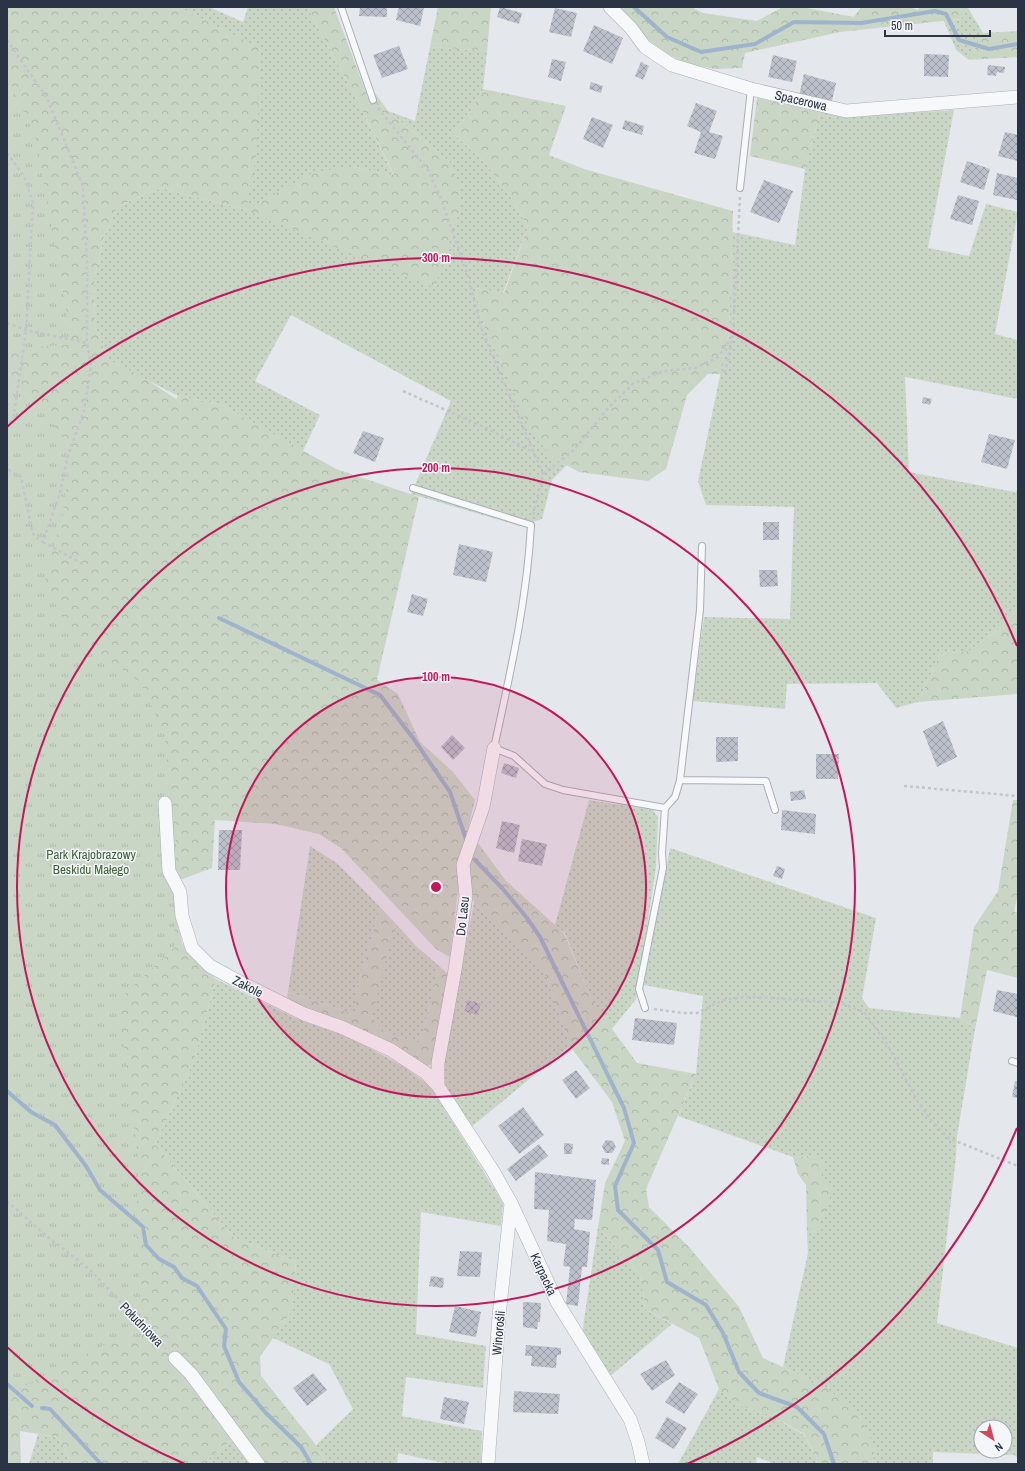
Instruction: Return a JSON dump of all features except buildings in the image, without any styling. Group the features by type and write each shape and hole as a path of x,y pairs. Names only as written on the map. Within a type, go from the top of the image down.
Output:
{"street":[{"name":"Spacerowa","path":"610,7 631,28 645,46 672,65 751,89 846,111 1018,97"},
{"name":"Do Lasu","path":"438,1086 438,1063 455,970 466,896 463,865 483,807 494,748"},
{"name":"Zakole","path":"166,803 168,871 180,892 182,916 192,948 210,966 234,979 304,1014 341,1027 391,1050 426,1073 438,1086"},
{"name":"Karpacka","path":"438,1086 493,1171 511,1203 557,1302 630,1420 638,1442 643,1464"},
{"name":"Winorośli","path":"488,1464 499,1316 511,1203"},
{"name":"Południowa","path":"175,1358 191,1374 258,1464"}],"lane":[{"path":"341,7 373,100"},
{"path":"740,188 751,89"},
{"path":"412,488 531,525 529,568 518,636 494,748 514,756 545,784 563,790 665,808"},
{"path":"645,1008 639,988 663,868 662,853 665,808 675,797 680,780 700,610 702,546"},
{"path":"680,780 766,781 775,810"}],"path":[{"path":"7,40 47,98 83,186 87,261 87,343 91,366 84,411 68,456 60,492 43,542"},
{"path":"373,100 428,170 441,199 469,279 481,328 543,474 531,525"},
{"path":"7,153 24,176 33,203 26,330 14,415 7,429"},
{"path":"725,373 733,335 740,188"},
{"path":"7,322 26,330 87,343"},
{"path":"543,474 573,451 608,408 634,383 664,371 695,368 718,357 733,335"},
{"path":"403,391 486,428 534,452"},
{"path":"7,469 22,477 26,496 27,514 34,536 82,564"},
{"path":"904,786 1018,796"},
{"path":"645,1008 682,1014 697,1013 724,1000 744,997 842,1004 864,1012 887,1044 918,1102 932,1121 948,1138 1018,1166"},
{"name":"Południowa","path":"7,1201 43,1233 89,1269 175,1358"}],"green space":[{"path":"7,7 179,7 260,48 257,151 246,210 161,188 118,206 104,237 94,279 95,327 109,360 143,377 176,399 178,396 220,404 336,469 419,497 377,680 398,694 420,742 453,772 475,800 458,868 459,882 450,957 436,949 341,848 319,834 276,824 215,820 212,868 183,879 176,880 177,915 182,943 216,979 193,1063 155,1144 233,1237 296,1262 292,1311 260,1357 261,1376 316,1445 326,1464 266,1464 209,1392 233,1439 202,1464 71,1464 59,1437 20,1431 21,1464 7,1464"},
{"path":"179,7 209,7 243,22 248,7 309,7 311,15 356,98 394,176 353,167 434,288 460,209 450,162 388,111 415,121 430,47 487,51 483,89 469,114 453,133 487,165 510,196 528,227 503,293 475,288 484,326 550,456 567,465 552,480 542,519 520,526 411,494 451,401 291,315 255,381 320,415 303,451 220,404 178,396 109,360 95,327 94,279 104,237 118,206 161,188 246,210 260,49"},
{"path":"309,7 334,7 368,98 375,93 388,111 450,162 461,190 460,209 435,288 246,210 314,172 353,167 394,175 356,98 311,15"},
{"path":"438,7 491,7 487,51 430,47"},
{"path":"616,7 691,7 703,13 757,21 783,7 802,7 854,17 861,7 910,7 918,10 920,7 968,8 961,19 840,32 745,53 742,68 715,69 689,64 669,55 652,43"},
{"path":"968,8 983,33 969,60 956,50 944,21 961,19"},
{"path":"1018,31 1018,57 969,60 983,33"},
{"path":"7,75 36,139 72,344 7,350"},
{"path":"483,89 566,106 549,155 584,169 733,211 729,333 721,374 708,374 687,395 666,469 648,481 579,472 550,456 529,427 484,326 475,288 504,293 528,227 510,196 487,165 453,133 469,114"},
{"path":"757,98 820,112 805,169 750,156"},
{"path":"954,110 928,248 969,256 986,204 1018,212 995,334 1018,340 1018,399 905,377 909,472 1009,491 1016,492 1018,489 1018,608 999,629 969,651 940,654 918,702 896,708 877,683 787,684 785,709 693,701 704,617 790,619 794,507 706,505 698,481 729,333 732,232 795,245 805,169 820,112 847,117"},
{"name":"Park Krajobrazowy Beskidu Małego","path":"7,370 22,384 71,447 63,513 45,580 72,634 140,682 164,732 176,846 174,948 118,1000 139,1165 136,1218 142,1342 106,1344 7,1395"},
{"path":"1018,608 1018,694 918,702 940,654 969,651 999,629"},
{"path":"589,800 653,810 658,817 656,867 636,999 612,1029 592,1001 565,933 555,925"},
{"path":"1013,800 1018,800 1018,894 1014,912 1018,913 1018,978 987,970 975,1029 960,1018 974,927 998,891"},
{"path":"478,843 506,881 564,933 592,1001 637,1063 696,1074 646,1189 649,1207 689,1247 739,1307 763,1358 823,1385 860,1416 875,1448 872,1464 816,1464 817,1459 804,1434 770,1415 738,1405 719,1389 699,1338 645,1309 641,1276 598,1227 605,1183 625,1141 612,1102 570,1046 545,973 474,903 468,867"},
{"path":"310,846 338,864 380,907 356,991 356,1015 288,992"},
{"path":"670,848 876,918 862,998 869,1008 960,1018 975,1029 957,1136 937,1323 1018,1348 1018,1458 1013,1455 1013,1419 973,1419 973,1453 933,1452 933,1464 872,1464 875,1448 823,1385 783,1367 808,1253 807,1235 818,1229 823,1175 815,1156 793,1157 678,1116 696,1074 703,996 644,985"},
{"path":"474,903 545,973 570,1046 470,1128 444,1082 444,1057"},
{"path":"380,907 395,923 372,1018 384,1032 420,1043 439,966 450,976 433,1064 425,1066 287,1002 288,992 356,1015 356,991"},
{"path":"395,923 416,946 439,966 420,1043 384,1032 371,1018"},
{"path":"216,979 297,1019 349,1037 404,1067 431,1087 503,1203 501,1226 421,1212 416,1334 486,1346 483,1388 406,1377 402,1416 482,1431 481,1464 448,1464 398,1453 397,1464 326,1464 316,1445 353,1409 329,1364 273,1338 292,1311 296,1262 233,1237 155,1144 193,1063"},
{"path":"815,1156 825,1164 823,1175 832,1192 818,1229 807,1235 806,1185 798,1174 793,1157"},
{"path":"598,1227 641,1276 645,1309 672,1324 608,1378 582,1333"},
{"path":"719,1389 738,1405 770,1415 804,1435 817,1459 816,1464 770,1464 770,1462 757,1457 756,1464 678,1464"},
{"path":"38,1434 59,1437 71,1464 29,1464"},
{"path":"233,1439 250,1461 249,1464 202,1464"}],"waterway":[{"path":"634,7 667,37 701,52 755,44 794,22 861,23 935,11 946,14 959,40 989,49 1018,44"},
{"path":"219,618 380,695 413,738 450,792 467,842"},
{"path":"475,860 502,888 527,918 540,937 624,1108 634,1143 615,1186 618,1210 658,1250 667,1282 706,1305 723,1333 739,1372 759,1393 797,1407 824,1434 834,1464"},
{"path":"7,1091 31,1112 55,1125 86,1166 100,1190 143,1227 146,1245 159,1259 174,1267 182,1278 197,1286 226,1329 224,1346 239,1382 266,1413 301,1447 311,1464"},
{"path":"7,1384 32,1406"},
{"path":"42,1408 50,1409 101,1464"}]}
